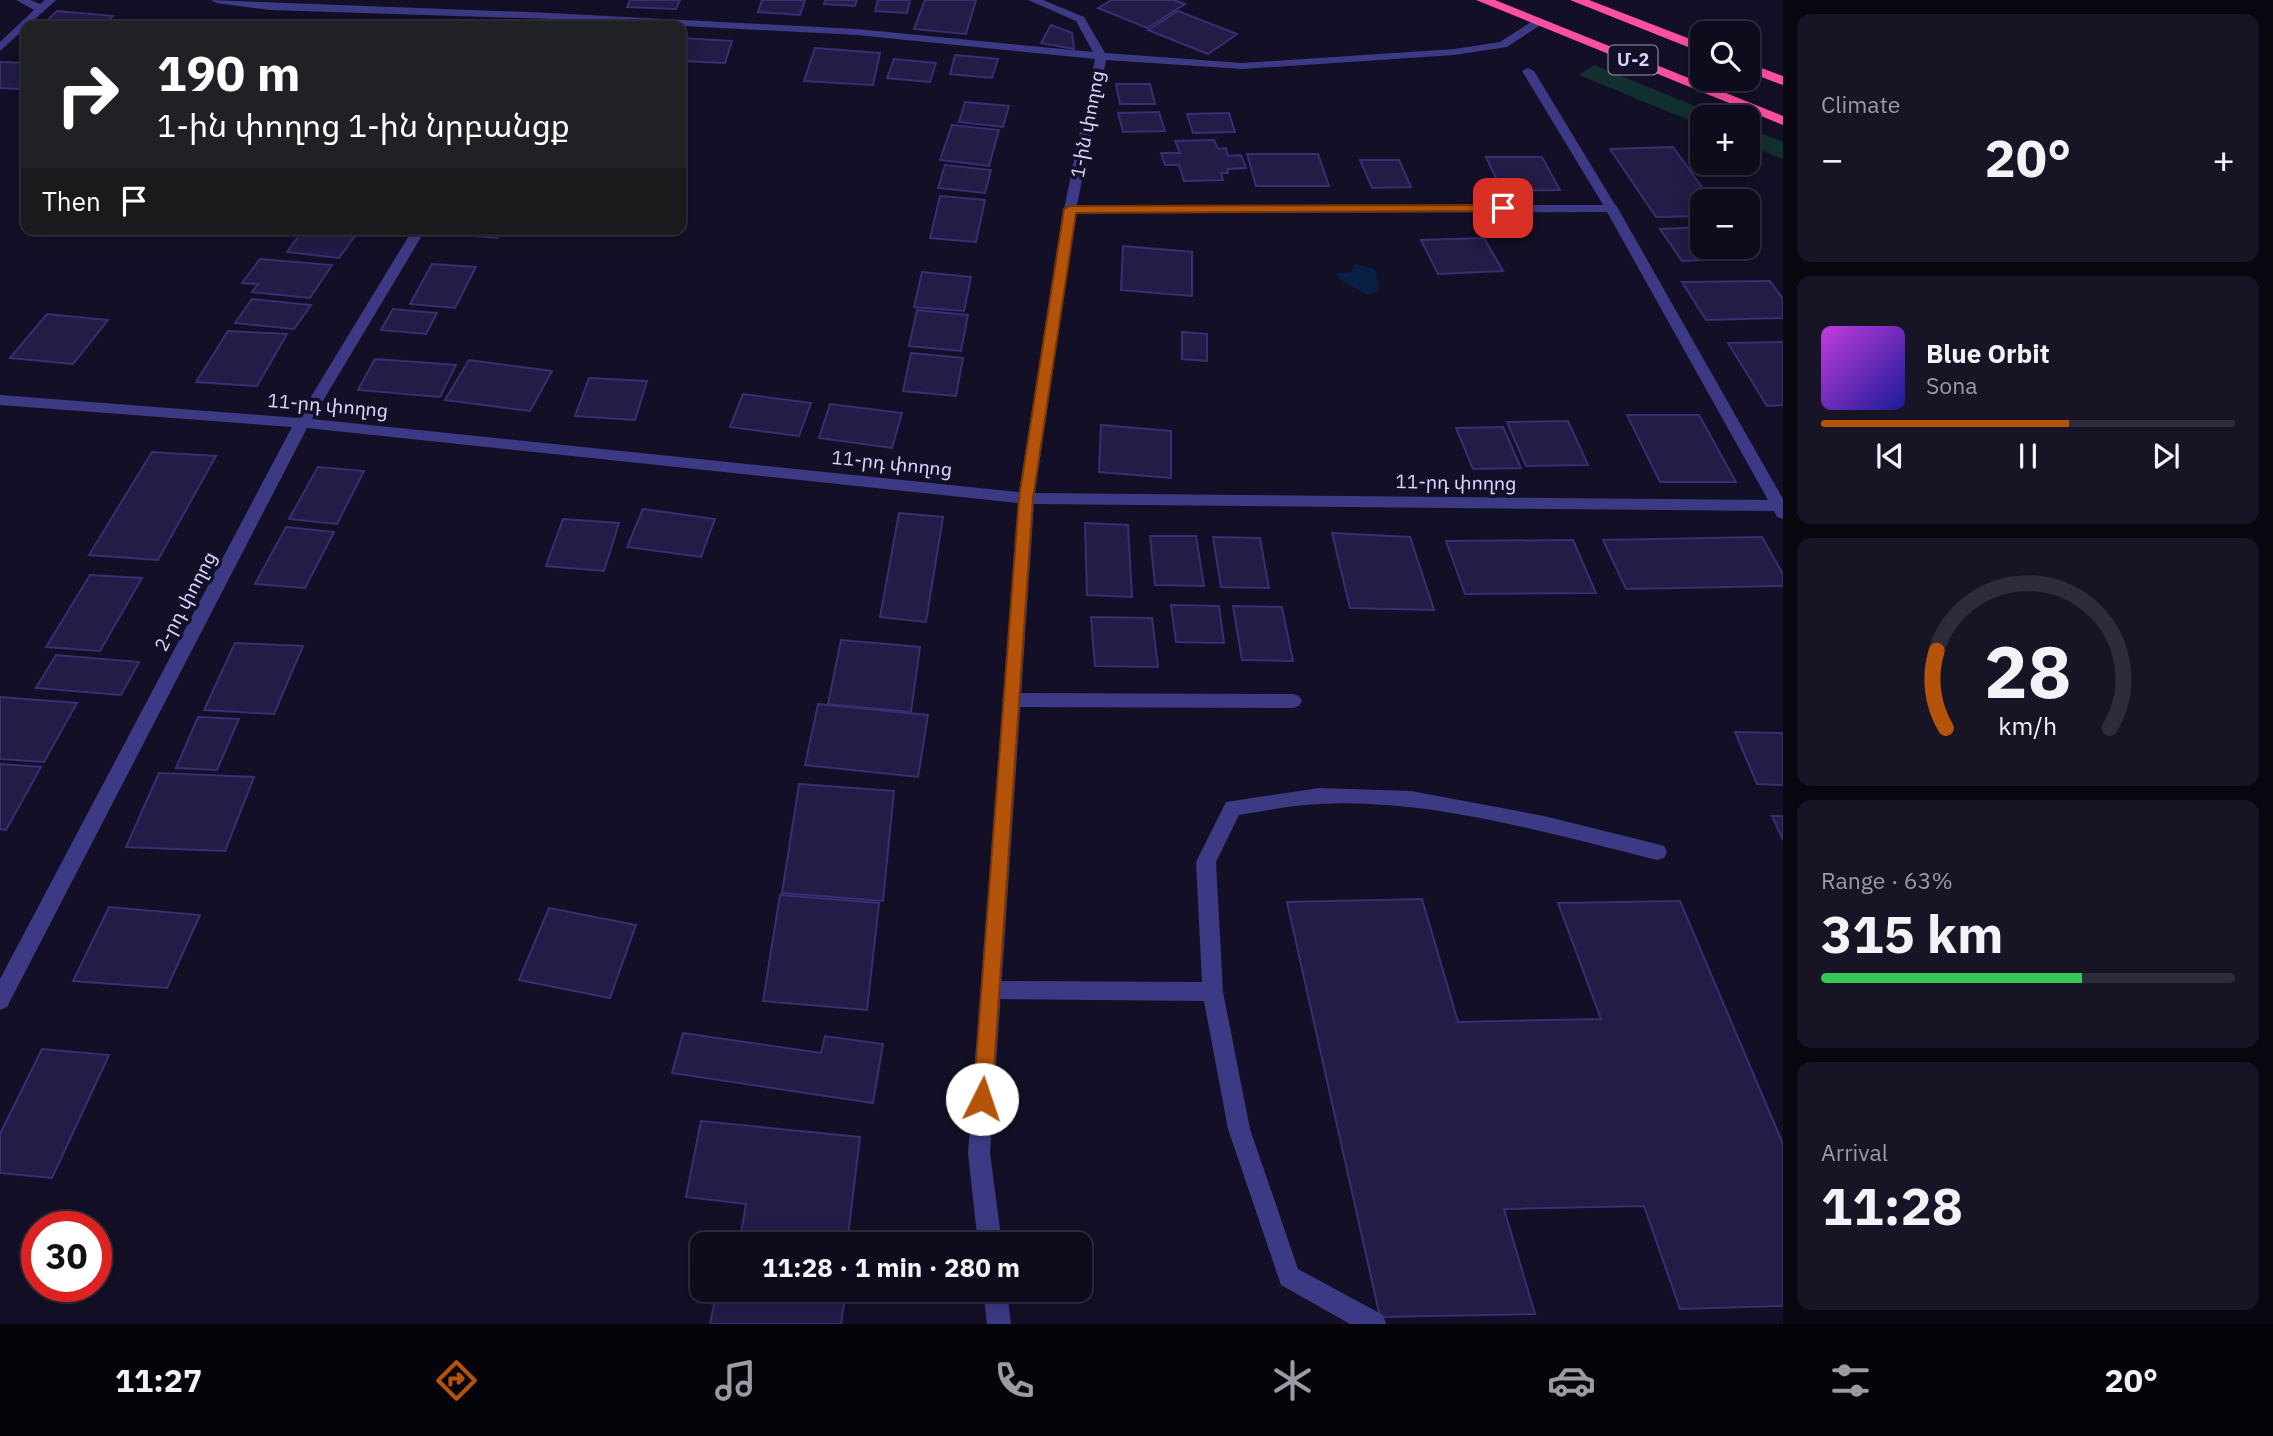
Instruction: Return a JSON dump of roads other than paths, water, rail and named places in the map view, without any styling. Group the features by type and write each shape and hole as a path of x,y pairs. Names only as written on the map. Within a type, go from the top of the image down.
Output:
{"highway":[{"name":"Մ-2","path":"1483,0 1783,121"},
{"name":"Մ-2","path":"1577,0 1690,44"},
{"path":"1760,72 1783,81"}],"street":[{"path":"21,0 41,9"},
{"path":"28,21 51,0"},
{"path":"216,0 270,7 547,21"},
{"name":"1-ին փողոց","path":"989,1232 979,1153 1026,498 1070,209 1101,56 1080,19 1034,0"},
{"path":"686,26 857,32 1101,56 1160,58 1242,66 1454,52 1503,45 1538,22"},
{"path":"0,48 21,28"},
{"path":"1528,71 1611,208 1782,508"},
{"path":"1070,209 1611,208"},
{"name":"2-րդ փողոց","path":"0,1000 302,423 416,235"},
{"name":"11-րդ փողոց","path":"0,400 302,423 1026,498 1782,508"},
{"path":"1011,700 1293,701"},
{"path":"1374,1324 1289,1277 1239,1129 1213,992 1206,862 1233,808 1319,796 1411,799 1544,824 1657,852"},
{"path":"990,990 1213,992"},
{"path":"996,1302 999,1324"}],"water":[{"path":"1355,264 1375,269 1379,291 1367,295 1342,281 1336,274 1352,272"}]}
